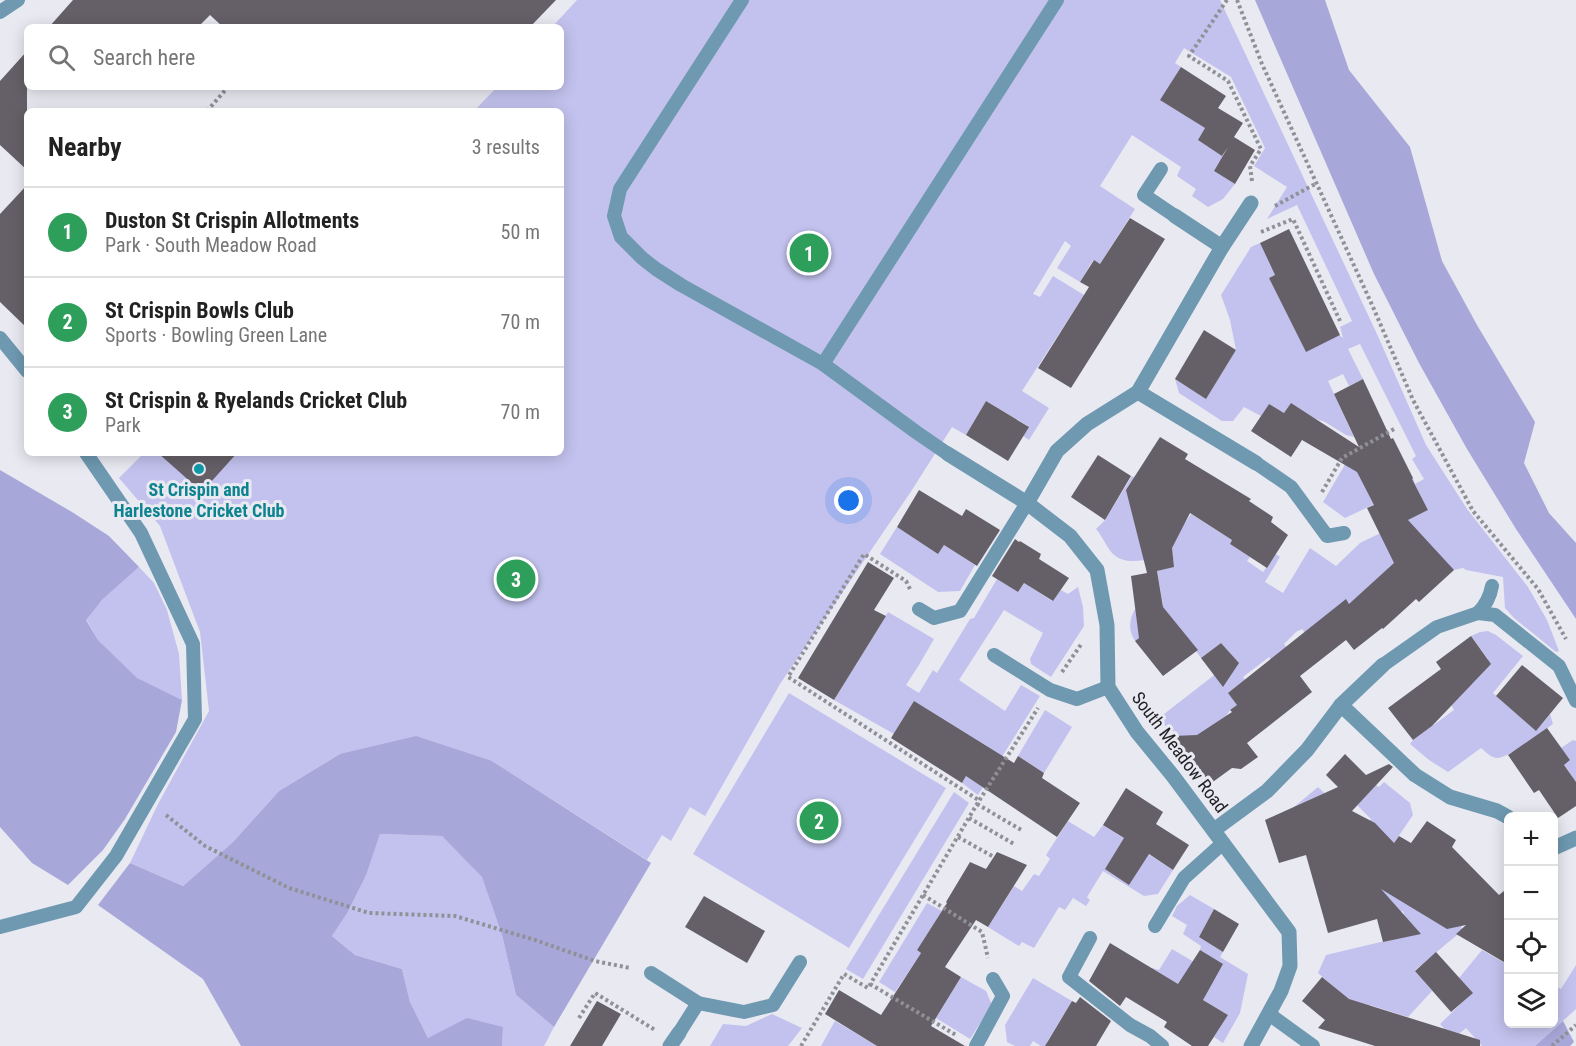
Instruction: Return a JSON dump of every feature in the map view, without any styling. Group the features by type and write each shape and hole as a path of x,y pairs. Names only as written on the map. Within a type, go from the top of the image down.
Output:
{"street":[{"path":"1027,503 1057,451 1087,424 1138,392 1222,247 1251,202"},
{"path":"1175,216 1222,247"},
{"path":"1138,392 1256,463"},
{"name":"South Meadow Road","path":"948,454 1027,503 1070,536 1097,570 1107,625 1108,687 1137,732 1173,776 1288,932 1290,966 1281,991 1251,1046"},
{"path":"1219,837 1267,791 1306,750 1341,705 1383,665"},
{"path":"1341,705 1415,775 1450,797 1504,814"},
{"path":"1558,846 1576,838"}],"lane":[{"path":"0,12 18,0"},
{"path":"742,0 620,189 614,216 621,237 656,269 823,364 948,454"},
{"path":"823,364 1057,0"},
{"path":"1161,169 1144,195 1175,216"},
{"path":"0,338 24,367"},
{"path":"0,927 76,908 116,856 195,719 193,644 141,533 88,456"},
{"path":"1256,463 1291,487 1327,536 1344,533"},
{"path":"919,609 933,618 960,611 1027,503"},
{"path":"1478,613 1485,606 1492,586"},
{"path":"1383,665 1437,627 1478,613 1495,615 1559,666 1576,701"},
{"path":"994,656 1050,690 1077,699 1108,687"},
{"path":"1155,926 1184,878 1219,837"},
{"path":"1090,938 1069,977 1130,1025 1162,1046"},
{"path":"651,973 698,1004 744,1012 772,1005 800,962"},
{"path":"971,1043 1003,996 993,980"},
{"path":"674,1040 698,1004"},
{"path":"1269,1014 1313,1046"}],"path":[{"path":"1227,0 1189,56 1228,81 1261,148 1250,166 1253,198 1251,202"},
{"path":"1237,0 1262,64 1413,400 1442,457 1473,512 1538,589 1569,646"},
{"path":"210,108 225,90"},
{"path":"1269,209 1317,183"},
{"path":"1254,232 1262,232 1293,219 1340,321"},
{"path":"1309,513 1342,458 1394,429"},
{"path":"919,609 906,581 864,554 788,677 1023,831"},
{"path":"801,1046 844,974 868,988 969,818 1087,636"},
{"path":"148,801 205,846 289,888 369,912 455,916 595,961 651,973"},
{"path":"969,818 1014,844"},
{"path":"958,837 994,857"},
{"path":"923,896 982,932 993,980"},
{"path":"870,984 971,1043"},
{"path":"579,1018 595,993 674,1040"},
{"path":"1552,1046 1576,1025"}],"shaded area":[{"path":"577,0 1220,0 1377,334 1426,445 1467,509 1528,587 1547,620 1559,651 1556,652 1505,608 1503,577 1463,568 1454,570 1363,621 1346,600 1318,650 1302,629 1296,632 1284,644 1299,664 1273,663 1269,657 1243,677 1264,705 1247,699 1182,747 1163,723 1164,714 1235,659 1221,643 1201,658 1161,621 1135,641 1130,625 1135,609 1163,605 1157,571 1174,566 1172,553 1133,561 1118,558 1096,529 1105,520 1132,476 1170,500 1184,524 1191,514 1232,540 1230,544 1250,557 1247,561 1263,572 1276,554 1280,557 1265,582 1283,593 1310,548 1336,566 1360,543 1428,510 1415,485 1345,518 1323,502 1347,461 1362,454 1371,499 1413,478 1415,484 1424,479 1412,459 1416,456 1360,344 1348,349 1363,379 1349,386 1343,374 1328,381 1354,437 1346,435 1291,404 1284,413 1269,404 1261,416 1244,407 1233,421 1222,421 1179,393 1175,379 1206,398 1236,350 1230,320 1221,295 1251,247 1260,243 1275,275 1269,278 1343,338 1340,327 1352,321 1297,205 1267,219 1287,187 1254,166 1265,148 1231,77 1184,48 1175,63 1181,67 1161,100 1205,128 1199,140 1223,156 1214,171 1235,184 1223,199 1208,207 1192,196 1196,189 1177,176 1181,167 1132,135 1100,186 1135,209 1100,264 1093,260 1080,282 1057,268 1071,246 1065,241 1033,294 1040,297 1053,276 1084,295 1022,391 1049,408 1029,440 1023,436 1028,426 986,401 966,435 952,427 910,493 780,684 705,816 690,807 671,841 662,835 647,860 492,761 340,754 279,791 233,842 183,886 130,863 158,804 209,711 200,632 160,526 119,478 141,456 564,456 564,108 477,108 494,90 564,90 564,24 555,24"},
{"path":"1255,0 1325,0 1349,70 1410,147 1442,261 1535,422 1524,463 1549,513 1576,543 1576,619 1516,529 1467,449 1419,363 1374,274"},
{"path":"0,470 109,536 139,567 102,600 86,620 98,640 137,678 182,700 176,732 125,819 103,850 68,885 32,863 0,827"},
{"path":"897,527 938,553 944,545 975,565 960,591 938,592 880,554"},
{"path":"139,567 154,583 167,610 179,654 182,700 137,679 98,640 86,619 102,600"},
{"path":"997,579 1018,592 1024,583 1052,601 1061,590 1068,594 1078,587 1083,607 1084,626 1051,677 1031,664 1030,659 1043,633 1004,610 959,680 1005,711 1021,685 1040,696 978,795 962,783 985,745 894,734 834,700 888,612 934,639 906,685 919,693 933,670 937,673"},
{"path":"1488,631 1523,656 1493,693 1510,708 1541,725 1550,714 1553,724 1526,744 1503,757 1493,757 1481,748 1448,772 1410,744 1454,710 1450,703 1453,685 1488,659 1471,636"},
{"path":"789,693 946,788 849,948 693,854"},
{"path":"1045,710 1072,727 1044,773 1018,756"},
{"path":"416,736 492,761 651,863 554,1027 516,995 502,935 482,877 442,836 380,834 366,875 347,913 332,936 355,955 402,969 410,1002 428,1038 467,1018 503,1027 502,1046 241,1046 203,979 98,905 130,863 183,886 233,842 279,791 340,754"},
{"path":"1573,740 1576,741 1576,782 1564,765 1570,760 1561,748"},
{"path":"1384,782 1410,803 1413,815 1385,856 1459,922 1463,930 1415,970 1432,991 1408,1017 1370,1005 1367,1015 1318,973 1326,955 1410,935 1403,911 1377,918 1302,826 1294,807 1318,787 1362,829 1371,819 1357,805 1376,785 1379,787"},
{"path":"954,792 969,803 863,979 846,969"},
{"path":"1068,821 1094,837 1103,825 1173,870 1158,894 1144,896 1103,871 1087,897 1090,900 1086,906 1073,898 1065,910 1059,907 1034,948 1022,942 1019,946 988,927 1014,886 1022,891 1034,874 1039,876 1050,859 1046,855"},
{"path":"380,834 442,836 482,876 502,935 516,995 554,1027 544,1046 502,1046 503,1027 428,1038 410,1002 402,969 355,955 332,936 359,887"},
{"path":"1190,895 1214,909 1199,937 1223,952 1220,957 1248,974 1240,1013 1223,1043 1214,1037 1228,1015 1187,990 1147,975 1152,968 1159,970 1172,949 1216,975 1200,950 1201,946 1183,934 1187,925 1172,916 1177,906"},
{"path":"927,903 942,911 917,950 921,953 895,992 879,982"},
{"path":"1482,950 1504,963 1504,1028 1555,1028 1535,1046 1482,1046 1466,1028 1453,1039 1440,1024 1472,993 1459,978"},
{"path":"1576,965 1576,1009 1558,1025 1558,987 1561,989"},
{"path":"961,977 986,991 992,1005 970,1039 936,1018"},
{"path":"1033,978 1072,1001 1047,1042 1052,1046 1041,1046 1033,1041 1030,1046 1015,1046 1007,1042 1005,1025"},
{"path":"772,1014 802,1028 788,1046 710,1046 723,1024 746,1026"},
{"path":"835,1021 877,1046 821,1046"},
{"path":"1563,1021 1574,1042 1570,1046 1535,1046 1558,1028"}],"building":[{"path":"73,0 556,0 533,24 220,24 210,15 201,24 52,24"},
{"path":"24,54 24,90 27,90 27,108 24,108 24,167 0,145 0,81"},
{"path":"1181,67 1226,96 1218,108 1243,123 1234,137 1255,150 1235,184 1214,171 1228,147 1222,156 1198,140 1205,128 1160,100"},
{"path":"24,188 24,325 0,302 0,214"},
{"path":"1130,218 1165,239 1071,388 1038,368 1089,287 1080,282 1094,260 1100,264"},
{"path":"1289,229 1340,335 1306,352 1269,278 1275,275 1260,243"},
{"path":"1204,330 1236,350 1206,399 1175,379"},
{"path":"1363,379 1428,510 1408,520 1454,570 1419,602 1416,599 1383,629 1354,650 1346,640 1300,676 1312,692 1247,743 1258,757 1241,769 1232,768 1210,784 1173,736 1197,735 1232,712 1230,710 1237,705 1228,693 1346,599 1349,604 1394,563 1367,508 1374,505 1357,472 1302,440 1291,457 1251,431 1269,404 1284,413 1291,403 1359,447 1334,394"},
{"path":"986,401 1029,427 1008,461 966,435"},
{"path":"1160,437 1188,454 1185,459 1251,499 1249,501 1273,517 1271,522 1288,535 1267,568 1230,544 1232,540 1190,513 1172,548 1174,567 1157,571 1163,607 1198,650 1163,676 1135,641 1139,638 1131,576 1147,573 1126,490"},
{"path":"1098,455 1131,476 1105,520 1071,497"},
{"name":"St Crispin and Harlestone Cricket Club","path":"161,456 234,456 202,492"},
{"path":"919,490 962,516 966,509 1000,530 977,566 944,545 938,554 897,527"},
{"path":"1015,539 1041,554 1039,559 1069,578 1053,601 1024,583 1018,592 992,576"},
{"path":"868,562 894,578 874,610 886,616 834,700 798,678"},
{"path":"1471,636 1491,664 1432,726 1413,740 1388,708 1441,669 1436,662"},
{"path":"1221,643 1239,663 1223,687 1201,658"},
{"path":"1522,665 1563,698 1536,731 1496,696"},
{"path":"914,701 1014,763 1018,756 1044,773 1042,778 1080,803 1057,837 966,776 962,783 891,738"},
{"path":"1547,728 1570,760 1564,765 1576,782 1576,806 1558,818 1558,812 1554,812 1539,790 1534,793 1508,755"},
{"path":"1345,754 1366,775 1389,764 1393,767 1352,811 1375,823 1394,843 1399,836 1411,843 1427,821 1456,840 1452,847 1499,895 1504,891 1504,962 1456,934 1466,925 1447,929 1381,889 1421,934 1383,942 1377,919 1328,933 1306,855 1279,863 1265,820 1338,787 1326,775"},
{"path":"1126,788 1163,812 1156,824 1189,845 1173,870 1149,854 1129,885 1105,869 1124,838 1103,825"},
{"path":"997,852 1027,865 988,927 976,920 945,967 961,977 931,1026 965,1046 877,1046 825,1014 839,990 881,1015 921,953 917,950 970,862 986,869"},
{"path":"704,896 765,931 747,963 685,927"},
{"path":"1214,909 1239,924 1223,952 1199,937"},
{"path":"1110,943 1178,984 1200,950 1223,964 1203,1000 1228,1015 1208,1046 1192,1046 1164,1027 1167,1022 1126,997 1120,1006 1089,981"},
{"path":"1436,952 1473,993 1451,1012 1415,971"},
{"path":"1322,977 1349,999 1480,1040 1480,1046 1375,1046 1318,1028 1325,1020 1302,1001"},
{"path":"1080,997 1111,1021 1096,1046 1045,1046 1072,1001 1076,1003"},
{"path":"597,1001 621,1014 602,1046 570,1046"}],"place":[{"name":"Duston St Crispin Allotments","path":"809,253"},
{"name":"St Crispin and Harlestone Cricket Club","path":"199,469"},
{"name":"St Crispin & Ryelands Cricket Club","path":"516,579"},
{"name":"St Crispin Bowls Club","path":"819,821"}]}
